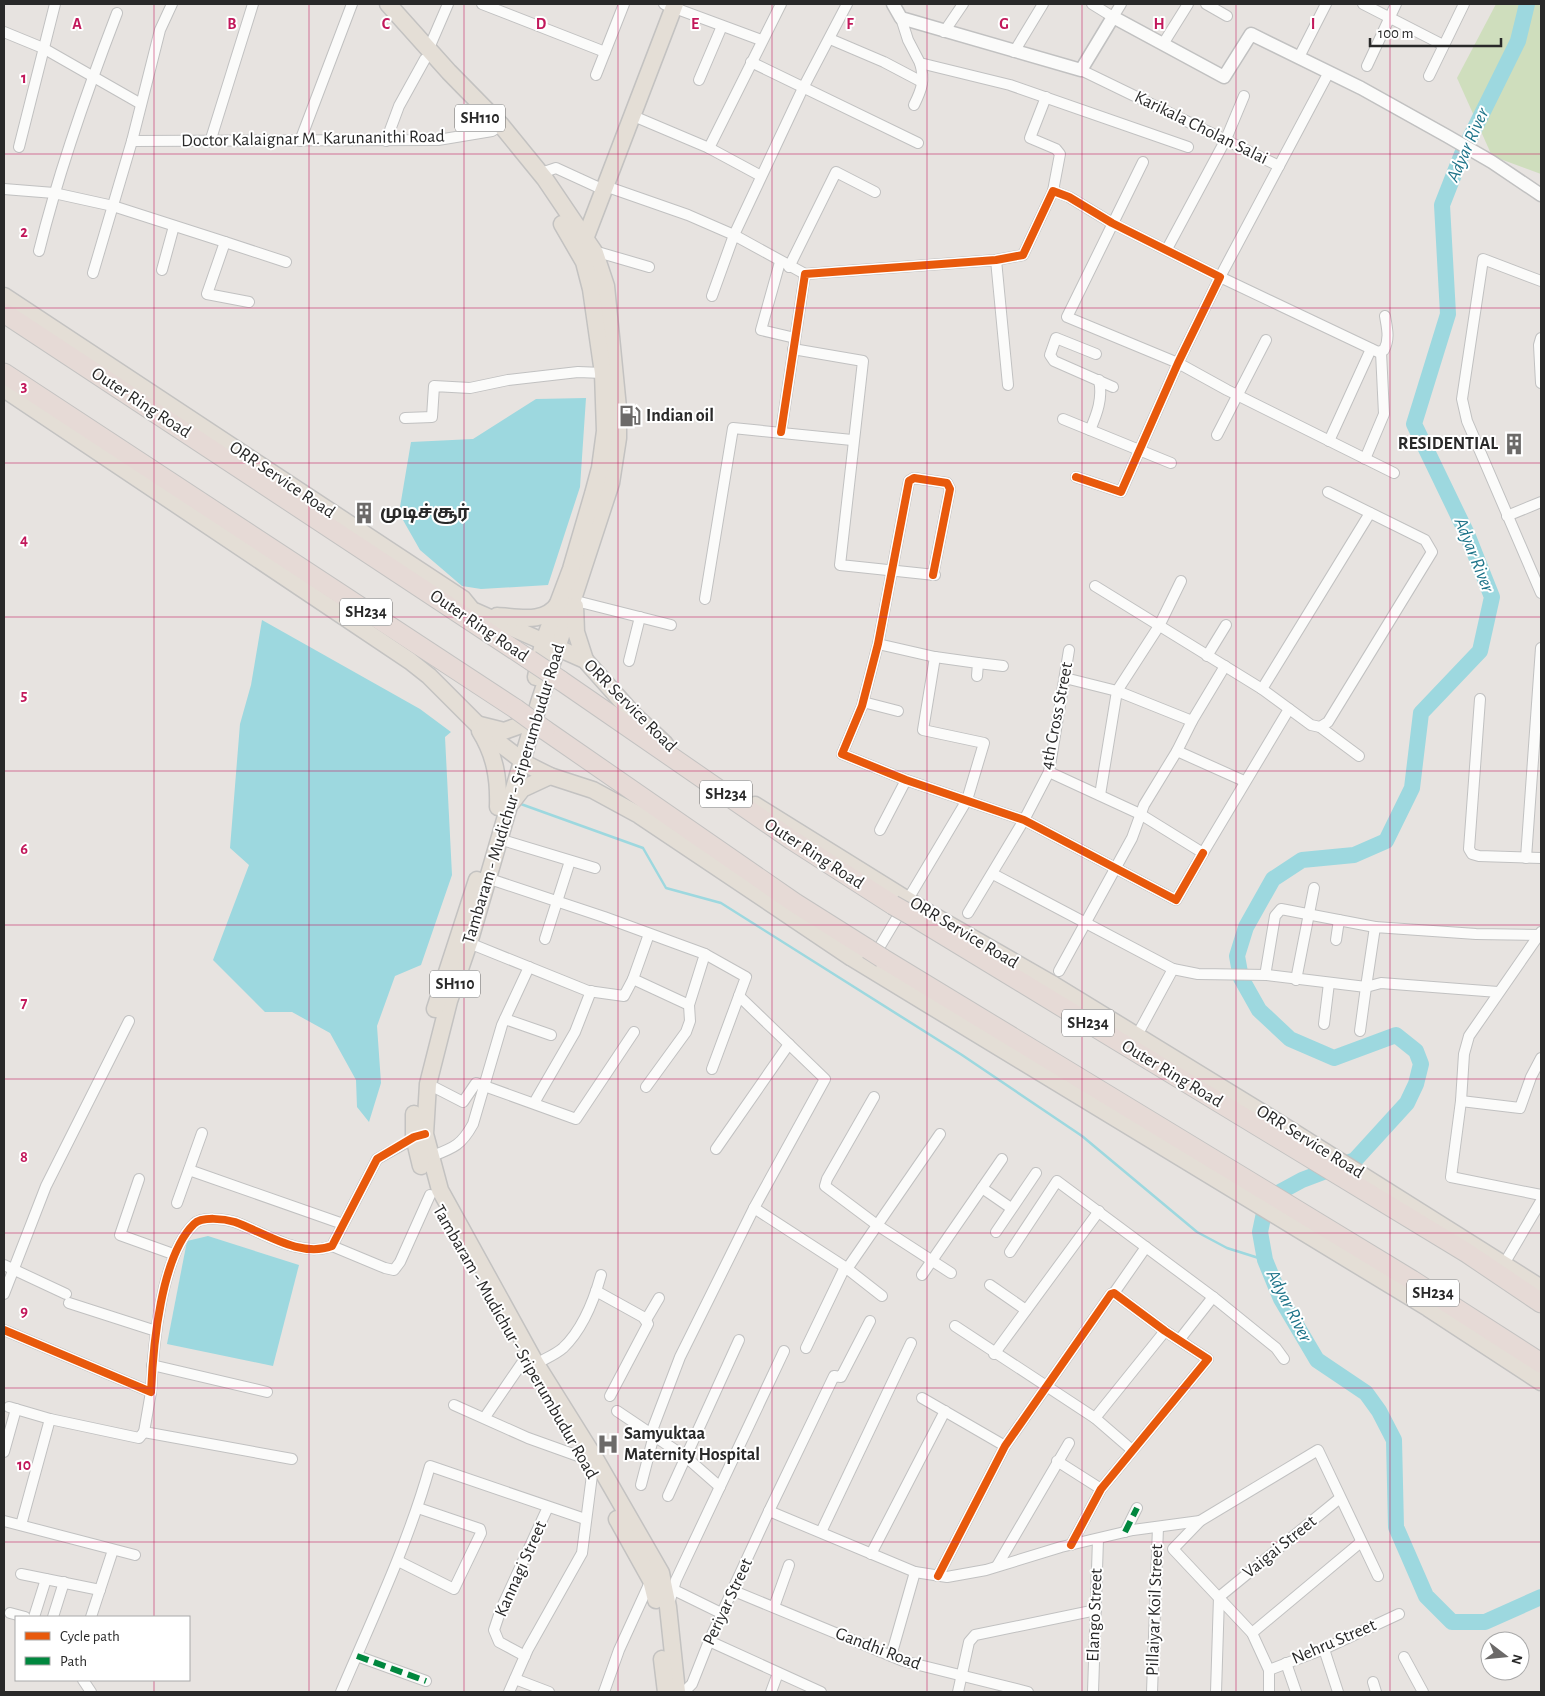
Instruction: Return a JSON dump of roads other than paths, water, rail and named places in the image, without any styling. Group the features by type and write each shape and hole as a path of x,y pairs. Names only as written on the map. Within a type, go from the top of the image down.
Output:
{"highway":[{"name":"Outer Ring Road","path":"4,313 560,680 792,840 904,907 1312,1160 1360,1181 1376,1198 1467,1253 1541,1303"},
{"path":"63,335 94,373"},
{"name":"SH234","path":"4,373 518,717 545,730 872,958 1285,1212 1323,1226 1443,1299 1541,1363"},
{"path":"64,429 116,447"}],"main road":[{"name":"Tambaram - Mudichur - Sriperumbudur Road","path":"375,4 427,54 541,173 579,240 591,289 603,373 605,432 600,468 571,569 558,604 550,646 483,877 469,943 449,1001 428,1084 420,1135 430,1157 440,1190 581,1457 651,1580 657,1608 666,1692"},
{"name":"Tambaram - Mudichur - Sriperumbudur Road","path":"388,4 427,54"},
{"path":"579,240 604,188 671,5"},
{"name":"Tambaram - Mudichur - Sriperumbudur Road","path":"497,128 579,240 595,253 606,286 617,400 618,438 611,483 581,577 518,717 517,757"},
{"name":"ORR Service Road","path":"4,296 463,600 472,610 585,660 644,725 670,748 904,907 1054,985 1332,1156 1360,1181 1504,1264 1541,1288"},
{"path":"4,389 410,661 475,722 517,757 550,776 593,790 639,815 803,927 872,958"},
{"path":"581,577 576,602 576,632 585,660"},
{"path":"485,615 532,618 548,614 558,604"},
{"path":"475,722 496,730 514,729 518,717"},
{"path":"475,722 496,766 502,808"},
{"path":"502,808 522,789 550,776"},
{"name":"Tambaram - Mudichur - Sriperumbudur Road","path":"502,808 499,839 456,939 426,1040 418,1083 420,1135 430,1194 505,1332 530,1362 596,1460 661,1573 668,1607 677,1692"},
{"path":"1285,1212 1541,1382"},
{"path":"1517,1366 1541,1393"}],"street":[{"path":"19,147 54,4"},
{"path":"93,273 132,141 160,30 172,4"},
{"path":"210,142 253,4"},
{"path":"300,141 352,4"},
{"path":"386,141 399,106 427,54 448,4"},
{"path":"482,4 605,52"},
{"path":"596,75 624,4"},
{"path":"709,148 780,4"},
{"path":"712,296 734,235 761,176 803,88 847,4"},
{"path":"893,4 901,18 908,40 920,63 924,76 921,90 914,105"},
{"path":"944,32 963,4"},
{"path":"1014,52 1043,4"},
{"path":"1092,4 1112,17 1224,77 1251,34 1329,72 1447,136 1492,162 1541,195"},
{"path":"901,18 944,32 1081,70 1120,4"},
{"path":"1163,44 1188,4"},
{"path":"1206,4 1227,16"},
{"path":"1299,57 1326,4"},
{"path":"1363,4 1443,45"},
{"path":"1367,66 1396,4"},
{"path":"1429,76 1464,4"},
{"path":"671,5 762,40"},
{"path":"39,251 54,193 92,76 117,13"},
{"path":"698,80 722,26"},
{"path":"4,32 42,48 142,104"},
{"path":"830,39 884,62 922,82"},
{"path":"751,62 918,143"},
{"path":"920,63 1010,85 1188,147"},
{"name":"Karikala Cholan Salai","path":"1081,70 1279,166 1329,72"},
{"path":"1167,249 1226,139 1244,96"},
{"path":"541,173 556,168 604,188 679,212 734,235 805,274 996,260 1023,255 1053,191 1060,154 1056,149 1030,138 1046,97"},
{"path":"631,115 709,148 761,176"},
{"name":"Doctor Kalaignar M. Karunanithi Road","path":"132,141 438,140 497,128"},
{"path":"1143,162 1067,316 1178,363 1236,395 1394,473"},
{"path":"1076,477 1121,492 1178,363 1220,277 1279,166"},
{"path":"875,192 836,172 784,264 761,330 794,344 863,360 852,440 840,565 892,571 934,575 950,488 947,483 916,478 909,482 892,571 878,644 863,702 842,754 906,780 1024,820 1176,900 1244,781 1289,709"},
{"path":"4,189 54,193 113,206 286,262"},
{"path":"1053,191 1069,197 1112,223 1220,277 1376,351"},
{"path":"162,270 174,226"},
{"path":"225,242 207,294 249,302"},
{"path":"595,253 601,253 648,267"},
{"path":"1541,281 1483,259 1463,380 1462,399 1467,421 1541,593"},
{"path":"996,260 1008,385"},
{"path":"782,432 805,274"},
{"path":"1329,441 1376,351 1386,346 1388,333 1385,316"},
{"path":"1096,354 1056,338 1050,355 1054,361 1113,387"},
{"path":"1217,435 1266,340"},
{"path":"1541,343 1541,383"},
{"path":"1365,459 1384,414 1376,351"},
{"path":"405,418 432,417 434,386 470,388 552,375 603,373"},
{"path":"1090,430 1098,410 1101,389 1099,380"},
{"path":"1063,419 1171,463"},
{"path":"705,599 733,428 852,440"},
{"path":"1320,727 1328,722 1432,552 1425,540 1328,492"},
{"path":"1507,516 1541,502"},
{"path":"1262,689 1370,513"},
{"path":"1100,795 1117,691 1159,626 1181,581"},
{"path":"1095,586 1262,689 1311,725 1320,727 1359,756"},
{"path":"576,602 670,625"},
{"path":"629,660 640,617"},
{"path":"1207,656 1226,625"},
{"path":"878,644 934,658 1003,666"},
{"path":"1526,858 1541,648"},
{"name":"4th Cross Street","path":"968,913 993,874 1049,772 1070,650"},
{"path":"872,958 967,800 984,743 923,730 934,658"},
{"path":"977,676 978,663"},
{"path":"1059,971 1132,838 1140,814 1151,792 1177,751 1225,666"},
{"path":"1065,678 1117,691 1192,722"},
{"path":"1480,699 1469,848 1472,854 1479,856 1541,858"},
{"path":"863,702 898,711"},
{"path":"1177,751 1244,781"},
{"path":"1049,772 1140,814 1203,853"},
{"path":"880,830 906,780"},
{"path":"499,839 595,868"},
{"path":"545,939 570,861"},
{"path":"993,874 1174,969 1198,974 1264,973 1296,980 1366,987 1381,983 1498,992"},
{"path":"483,877 705,954 746,976 712,1069"},
{"path":"1296,980 1314,888"},
{"path":"1264,973 1276,913 1281,909 1375,927 1476,934 1541,934"},
{"path":"1336,940 1339,920"},
{"path":"1360,1031 1375,927"},
{"path":"469,943 590,991 624,996 633,979 650,934"},
{"path":"1541,934 1498,992 1469,1036 1464,1054 1461,1101 1450,1178 1541,1194"},
{"path":"646,1087 686,1032 690,1021 689,1006 705,954"},
{"path":"430,1157 454,1148 465,1139 473,1124 492,1053 529,967"},
{"path":"1140,1028 1174,969"},
{"path":"633,979 689,1006"},
{"path":"1324,1024 1329,983"},
{"path":"534,1103 575,1032 590,991"},
{"path":"641,1485 653,1434 680,1357 754,1208 825,1079 739,996"},
{"path":"505,1019 551,1035"},
{"path":"4,1294 9,1267 46,1186 129,1021"},
{"path":"428,1084 463,1102 476,1083 534,1103 565,1117 576,1119 634,1032"},
{"path":"716,1149 789,1044"},
{"path":"1461,1101 1520,1108 1531,1076 1541,1058"},
{"path":"874,1097 826,1179 825,1186 877,1225 951,1273"},
{"path":"177,1203 202,1133"},
{"path":"806,1348 845,1267 849,1266 940,1134"},
{"path":"332,1246 377,1158 420,1135"},
{"path":"922,1275 1002,1159"},
{"path":"188,1170 343,1224"},
{"path":"996,1232 1036,1174"},
{"path":"139,1179 120,1234 173,1254"},
{"path":"1010,1252 1057,1181 1213,1297 1276,1348 1284,1360"},
{"path":"982,1188 1011,1208"},
{"path":"4,1452 13,1408 50,1419 139,1438 144,1432 151,1392 156,1331 173,1254 195,1223 205,1219 232,1222 292,1246 320,1250 332,1246 394,1270 400,1262 430,1194"},
{"path":"1504,1264 1541,1201"},
{"path":"754,1208 845,1267 882,1296"},
{"path":"994,1354 1099,1211"},
{"path":"938,1576 1005,1446 1046,1385 1146,1247"},
{"path":"9,1267 67,1299 156,1331"},
{"path":"484,1417 530,1362 562,1348 579,1327 596,1291 601,1275"},
{"path":"990,1285 1026,1310"},
{"path":"596,1291 646,1320"},
{"path":"1071,1545 1101,1489 1208,1359 1165,1331 1114,1293"},
{"path":"1180,1339 1213,1297"},
{"path":"610,1396 644,1333 646,1320 659,1298"},
{"name":"Periyar Street","path":"684,1692 692,1684 709,1641 834,1376 842,1377 870,1320"},
{"path":"955,1326 994,1354 1046,1385 1095,1418 1132,1450"},
{"path":"4,1330 151,1392"},
{"path":"1095,1418 1165,1331"},
{"path":"668,1496 687,1458 739,1340"},
{"path":"821,1532 911,1342"},
{"path":"668,1607 672,1589 784,1351"},
{"path":"152,1365 267,1392"},
{"path":"922,1398 1005,1446"},
{"path":"454,1405 528,1438 581,1457"},
{"path":"616,1411 687,1458 720,1487"},
{"path":"871,1554 945,1411"},
{"path":"21,1525 50,1419"},
{"path":"144,1432 292,1459"},
{"path":"997,1566 1069,1443"},
{"path":"1269,1692 1270,1670 1252,1633 1219,1596 1172,1549 1200,1521 1318,1450 1360,1542 1378,1576"},
{"path":"1057,1461 1101,1489"},
{"path":"341,1692 398,1561 418,1508 430,1466 585,1519"},
{"path":"509,1692 526,1656 582,1553 592,1475"},
{"name":"Vaigai Street","path":"1219,1596 1340,1498"},
{"name":"Kannagi Street","path":"526,1656 499,1642 494,1630 501,1609 548,1507"},
{"path":"398,1561 454,1590 482,1533 480,1529 418,1508"},
{"path":"1125,1532 1137,1508"},
{"path":"769,1511 915,1572 947,1577 997,1566 1125,1532 1158,1527 1168,1523 1200,1521"},
{"path":"4,1521 135,1555"},
{"name":"Pillaiyar Koil Street","path":"1152,1692 1158,1527"},
{"name":"Elango Street","path":"1093,1692 1098,1539"},
{"path":"1252,1633 1360,1542"},
{"path":"91,1616 113,1550"},
{"path":"774,1607 789,1566"},
{"path":"891,1656 915,1572"},
{"path":"21,1574 100,1590"},
{"path":"34,1616 46,1579"},
{"path":"604,1692 619,1650 651,1580"},
{"path":"53,1616 64,1582"},
{"path":"672,1589 723,1614"},
{"name":"Gandhi Road","path":"734,1590 891,1656 962,1677 1028,1692"},
{"path":"1216,1692 1219,1596"},
{"path":"958,1692 969,1642 975,1635 1096,1610"},
{"path":"10,1613 21,1616"},
{"name":"Nehru Street","path":"1270,1670 1286,1662 1324,1649 1399,1614"},
{"path":"709,1641 821,1692"},
{"path":"1324,1649 1338,1692"},
{"path":"357,1656 426,1681"},
{"path":"1404,1657 1423,1692"},
{"path":"1286,1662 1296,1692"},
{"path":"771,1692 778,1673"},
{"path":"515,1679 549,1692"},
{"path":"84,1681 91,1692"}],"water":[{"path":"586,398 580,487 548,585 481,589 462,586 420,550 399,513 411,442 473,439 536,399"},
{"path":"262,620 420,709 451,732 445,737 452,875 421,965 395,976 377,1026 381,1083 369,1122 357,1107 356,1080 330,1033 292,1012 265,1012 213,960 249,865 230,848 240,724 251,685"},
{"path":"208,1236 299,1265 273,1366 167,1344 187,1241"}],"waterway":[{"name":"Adyar River","path":"1527,4 1518,41 1462,154 1442,205 1448,314 1414,424 1467,534 1492,597 1480,651 1421,713 1412,788 1386,841 1354,855 1302,860 1273,879 1246,927 1237,956 1241,978 1259,1010 1290,1039 1334,1058 1396,1035 1416,1051 1421,1064 1416,1084 1407,1103 1355,1160 1302,1180 1278,1193 1270,1201 1264,1213 1260,1232 1265,1260 1281,1299 1317,1360 1366,1393 1379,1411 1394,1440 1396,1527 1426,1596 1452,1622 1485,1622 1541,1597"},
{"path":"518,803 643,848 666,888 721,903 962,1055 1082,1136 1197,1232 1227,1248 1265,1260"}],"place":[{"name":"Indian oil","path":"630,416"},
{"name":"RESIDENTIAL","path":"1514,444"},
{"name":"முடிச்சூர்","path":"364,513"},
{"name":"Samyuktaa Maternity Hospital","path":"608,1444"}]}
